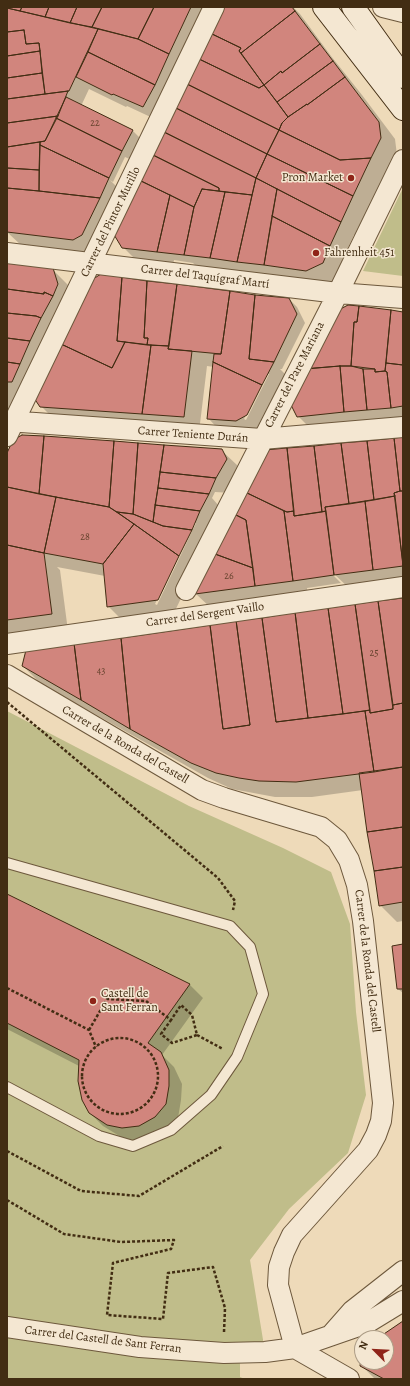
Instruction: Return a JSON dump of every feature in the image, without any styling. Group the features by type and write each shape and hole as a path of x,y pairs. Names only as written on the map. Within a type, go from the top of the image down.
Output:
{"main road":[{"path":"324,7 403,109"},
{"path":"353,7 403,77"}],"street":[{"name":"Carrer del Pintor Murillo","path":"9,427 91,263 214,7"},
{"path":"382,7 403,12"},
{"name":"Carrer del Pare Mariana","path":"186,590 338,293 403,160"},
{"name":"Carrer del Taquígraf Martí","path":"7,253 338,293 403,298"},
{"name":"Carrer Teniente Durán","path":"9,427 262,439 403,427"},
{"name":"Carrer del Sergent Vaillo","path":"7,644 403,587"},
{"name":"Carrer de la Ronda del Castell","path":"7,675 202,790 322,827 337,840 349,860 358,885 383,1103 381,1121 368,1150 292,1235 284,1252 279,1267 278,1285 295,1348"},
{"path":"329,1337 352,1312 403,1271"},
{"name":"Carrer del Castell de Sant Ferran","path":"7,1327 140,1347 224,1353 265,1352 295,1348 367,1324 403,1301"},
{"path":"295,1348 349,1379"}],"lane":[{"path":"7,863 230,926 250,947 263,994 237,1057 211,1095 172,1130 133,1146 99,1136 7,1087"}],"path":[{"path":"7,702 218,878 235,901 230,926"},
{"path":"7,988 88,1030 96,1047"},
{"path":"88,1030 107,999 146,1000 171,1020"},
{"path":"198,1035 172,1043 161,1034 181,1005 192,1015 198,1035 237,1057"},
{"path":"121,1038 135,1040 147,1048 155,1060 158,1073 156,1087 150,1100 140,1109 126,1113 112,1113 99,1107 89,1098 84,1085 82,1071 87,1058 96,1047 108,1040 121,1038"},
{"path":"7,1151 81,1191 139,1196 223,1146"},
{"path":"7,1200 64,1234 121,1242 174,1240 171,1249 113,1263 107,1314 163,1319 168,1274 213,1267 225,1308 224,1353"}],"shaded area":[{"path":"403,188 403,276 363,271 399,196"},
{"path":"7,711 189,806 283,848 331,872 350,924 356,1012 366,1095 348,1153 289,1209 250,1260 265,1352 240,1353 240,1377 245,1379 7,1379"}],"building":[{"path":"7,7 22,7 20,11"},
{"path":"22,7 49,7 45,17 20,11"},
{"path":"49,7 77,7 70,23 45,17"},
{"path":"77,7 102,7 92,27 70,23"},
{"path":"102,7 154,7 138,39 92,27"},
{"path":"154,7 191,7 169,54 138,39"},
{"path":"222,7 292,7 295,11 241,53 239,51 241,48 210,33"},
{"path":"7,8 98,29 69,91 45,94 39,43 26,44 24,30 7,32"},
{"path":"295,11 320,44 282,73 281,71 264,85 241,53"},
{"path":"98,29 138,39 169,54 155,85 88,52"},
{"path":"24,30 26,44 39,43 40,51 7,56 7,32"},
{"path":"210,33 241,48 239,51 264,85 259,88 197,58"},
{"path":"320,44 333,61 277,102 264,85 281,71 282,73"},
{"path":"40,51 42,73 7,78 7,56"},
{"path":"88,52 155,85 143,107 113,94 112,95 76,77"},
{"path":"197,58 259,88 264,85 288,117 282,123 279,130 185,83"},
{"path":"333,61 345,77 288,117 277,102"},
{"path":"42,73 45,94 7,99 7,78"},
{"path":"345,77 379,122 381,138 371,158 340,160 279,130 282,123 288,117"},
{"path":"185,83 279,130 267,154 174,107"},
{"path":"68,91 58,116 7,123 7,99"},
{"path":"66,97 133,130 122,151 56,118"},
{"path":"174,107 267,154 256,178 162,131"},
{"path":"58,116 45,141 7,147 7,123"},
{"path":"56,118 122,151 109,178 40,145 40,142 45,141"},
{"path":"279,130 340,160 371,158 353,196 267,154"},
{"path":"162,131 256,178 252,195 219,191 219,188 151,154"},
{"path":"40,142 39,170 7,168 7,147"},
{"path":"40,145 109,178 100,198 39,191"},
{"path":"151,154 219,188 219,191 202,189 194,207 139,180"},
{"path":"267,154 353,196 341,222 256,178"},
{"path":"7,168 39,170 39,191 7,188"},
{"path":"256,178 277,189 264,265 237,262"},
{"path":"139,180 170,195 157,252 122,248 113,233"},
{"path":"7,188 100,198 82,235 73,240 7,232"},
{"path":"202,189 225,192 210,258 184,255 194,207"},
{"path":"277,189 341,222 330,246 272,216"},
{"path":"225,192 252,195 237,262 210,258"},
{"path":"170,195 194,207 184,255 157,252"},
{"path":"272,216 330,246 323,263 306,271 264,265"},
{"path":"7,262 53,268 58,284 53,296 44,292 44,294 7,289"},
{"path":"101,274 122,277 117,341 125,342 112,368 61,344 90,281"},
{"path":"122,277 147,281 144,338 148,338 147,345 117,341"},
{"path":"147,281 177,284 169,346 147,345 148,338 144,338"},
{"path":"177,284 230,291 221,354 168,349"},
{"path":"7,289 44,294 44,292 53,296 41,318 36,316 7,313"},
{"path":"230,291 255,295 249,359 274,362 262,385 213,362 214,354 221,354"},
{"path":"255,295 289,298 297,314 274,362 249,359"},
{"path":"348,305 359,306 357,322 354,322 351,366 304,369 331,314"},
{"path":"359,306 391,310 385,371 375,372 375,369 351,366 354,322 357,322"},
{"path":"391,310 403,312 403,365 386,363"},
{"path":"7,313 36,316 41,318 30,341 7,338"},
{"path":"7,338 30,341 20,364 7,362"},
{"path":"125,342 151,345 142,414 40,407 34,398 61,344 112,368"},
{"path":"151,345 169,346 168,349 192,351 184,417 142,414"},
{"path":"7,362 20,364 12,382 7,382"},
{"path":"213,362 262,385 247,415 236,421 207,419"},
{"path":"386,363 403,365 403,406 391,408 387,372 385,371"},
{"path":"340,366 344,412 297,417 289,401 304,369"},
{"path":"340,366 351,366 363,369 367,410 344,412"},
{"path":"363,369 375,369 375,372 387,372 391,408 367,410"},
{"path":"22,435 44,436 39,494 7,487 7,453 13,440"},
{"path":"44,436 114,441 109,507 39,494"},
{"path":"403,437 403,491 400,491 394,438"},
{"path":"394,438 400,491 394,493 395,496 374,500 367,441"},
{"path":"114,441 138,443 133,514 117,512 109,507"},
{"path":"367,441 374,500 349,504 341,443"},
{"path":"138,443 164,445 153,522 133,514"},
{"path":"341,443 349,504 325,507 326,511 322,512 314,446"},
{"path":"164,445 222,449 227,459 216,478 160,472"},
{"path":"314,446 322,512 294,516 287,448"},
{"path":"287,448 294,511 287,512 245,492 265,450"},
{"path":"160,472 216,478 209,494 158,488"},
{"path":"7,487 56,497 44,553 7,545"},
{"path":"158,488 209,494 200,511 155,505"},
{"path":"403,491 403,564 394,493"},
{"path":"245,492 284,511 293,581 255,586 246,520 234,514"},
{"path":"395,496 403,566 373,570 365,501"},
{"path":"56,497 109,507 134,524 103,564 44,553"},
{"path":"365,501 373,570 334,575 325,507"},
{"path":"155,505 200,511 192,530 163,526 153,522"},
{"path":"284,511 294,511 294,516 326,511 334,575 293,581"},
{"path":"117,512 133,514 163,526 192,530 179,556"},
{"path":"234,514 246,520 253,568 215,554"},
{"path":"134,524 179,556 158,600 107,607 103,564"},
{"path":"7,545 44,553 52,614 7,620"},
{"path":"215,554 253,568 255,586 195,594"},
{"path":"403,598 403,703 393,705 378,601"},
{"path":"378,601 393,709 370,713 355,604"},
{"path":"355,604 370,710 343,714 328,608"},
{"path":"328,608 343,714 308,718 295,612"},
{"path":"295,612 308,718 276,722 262,618"},
{"path":"262,618 276,722 365,711 374,772 296,782 259,781 239,778 216,773 191,763 130,729 121,638 210,625 223,729 250,725 236,620"},
{"path":"236,620 250,725 223,729 210,625"},
{"path":"121,638 130,729 81,700 74,643"},
{"path":"74,643 81,700 22,666 26,650"},
{"path":"403,703 403,767 374,772 365,711 370,710 370,713 393,709 393,705"},
{"path":"403,767 403,827 367,832 359,773"},
{"path":"403,827 403,867 374,871 367,832"},
{"path":"403,867 403,902 379,906 374,871"},
{"name":"Castell de Sant Ferran","path":"7,894 190,984 148,1043 161,1052 169,1070 169,1086 166,1104 155,1117 139,1126 122,1128 107,1125 89,1113 82,1100 78,1081 79,1060 7,1023"},
{"path":"403,944 403,989 397,989 392,946"},
{"path":"403,1321 403,1379 384,1379 367,1370 394,1370 394,1330 390,1330"}],"place":[{"name":"Pron Market","path":"351,178"},
{"name":"Fahrenheit 451","path":"316,253"},
{"name":"Castell de Sant Ferran","path":"93,1001"}]}
